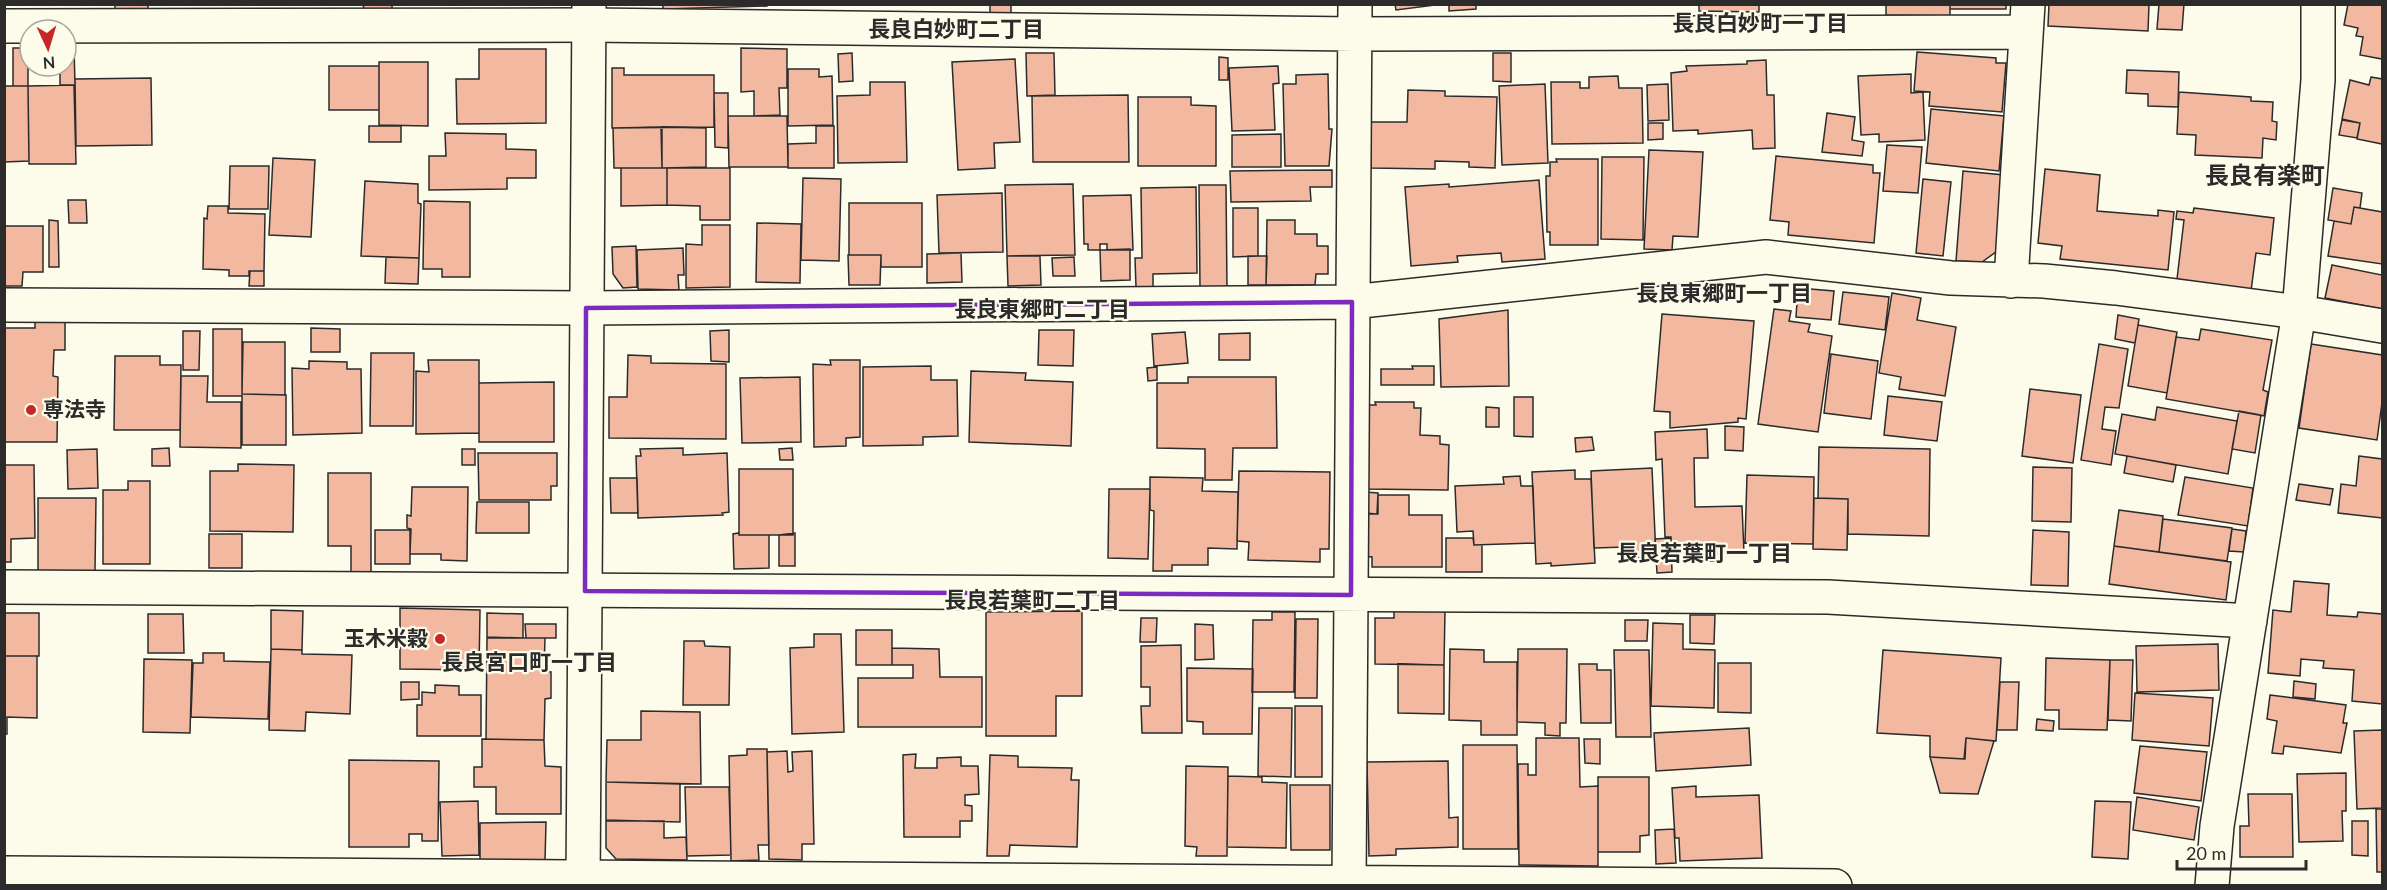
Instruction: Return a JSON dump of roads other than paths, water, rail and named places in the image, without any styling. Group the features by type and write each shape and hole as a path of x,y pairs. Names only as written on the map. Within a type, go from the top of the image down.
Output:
{"street":[{"path":"2212,885 2217,826 2299,312 2318,80 2318,4"},
{"path":"4,26 589,15 1355,19 2027,18 2011,281"},
{"path":"583,881 589,15"},
{"path":"1350,884 1355,19"},
{"path":"4,304 586,308 1352,302 1766,257 1952,278 2044,280 2116,288 2299,312 2382,326"},
{"path":"4,587 1828,597 2250,621"},
{"path":"4,873 583,881 1836,885"}],"place":[{"name":"専法寺","path":"31,410"},
{"name":"玉木米穀","path":"440,639"}],"district":[{"name":"長良白妙町一丁目","path":"1760,23"},
{"name":"長良白妙町二丁目","path":"956,29"},
{"name":"長良有楽町","path":"2265,176"},
{"name":"長良東郷町一丁目","path":"1724,293"},
{"name":"長良東郷町二丁目","path":"1042,309"},
{"name":"長良若葉町一丁目","path":"1704,553"},
{"name":"長良若葉町二丁目","path":"1032,600"},
{"name":"長良宮口町一丁目","path":"529,662"}]}
